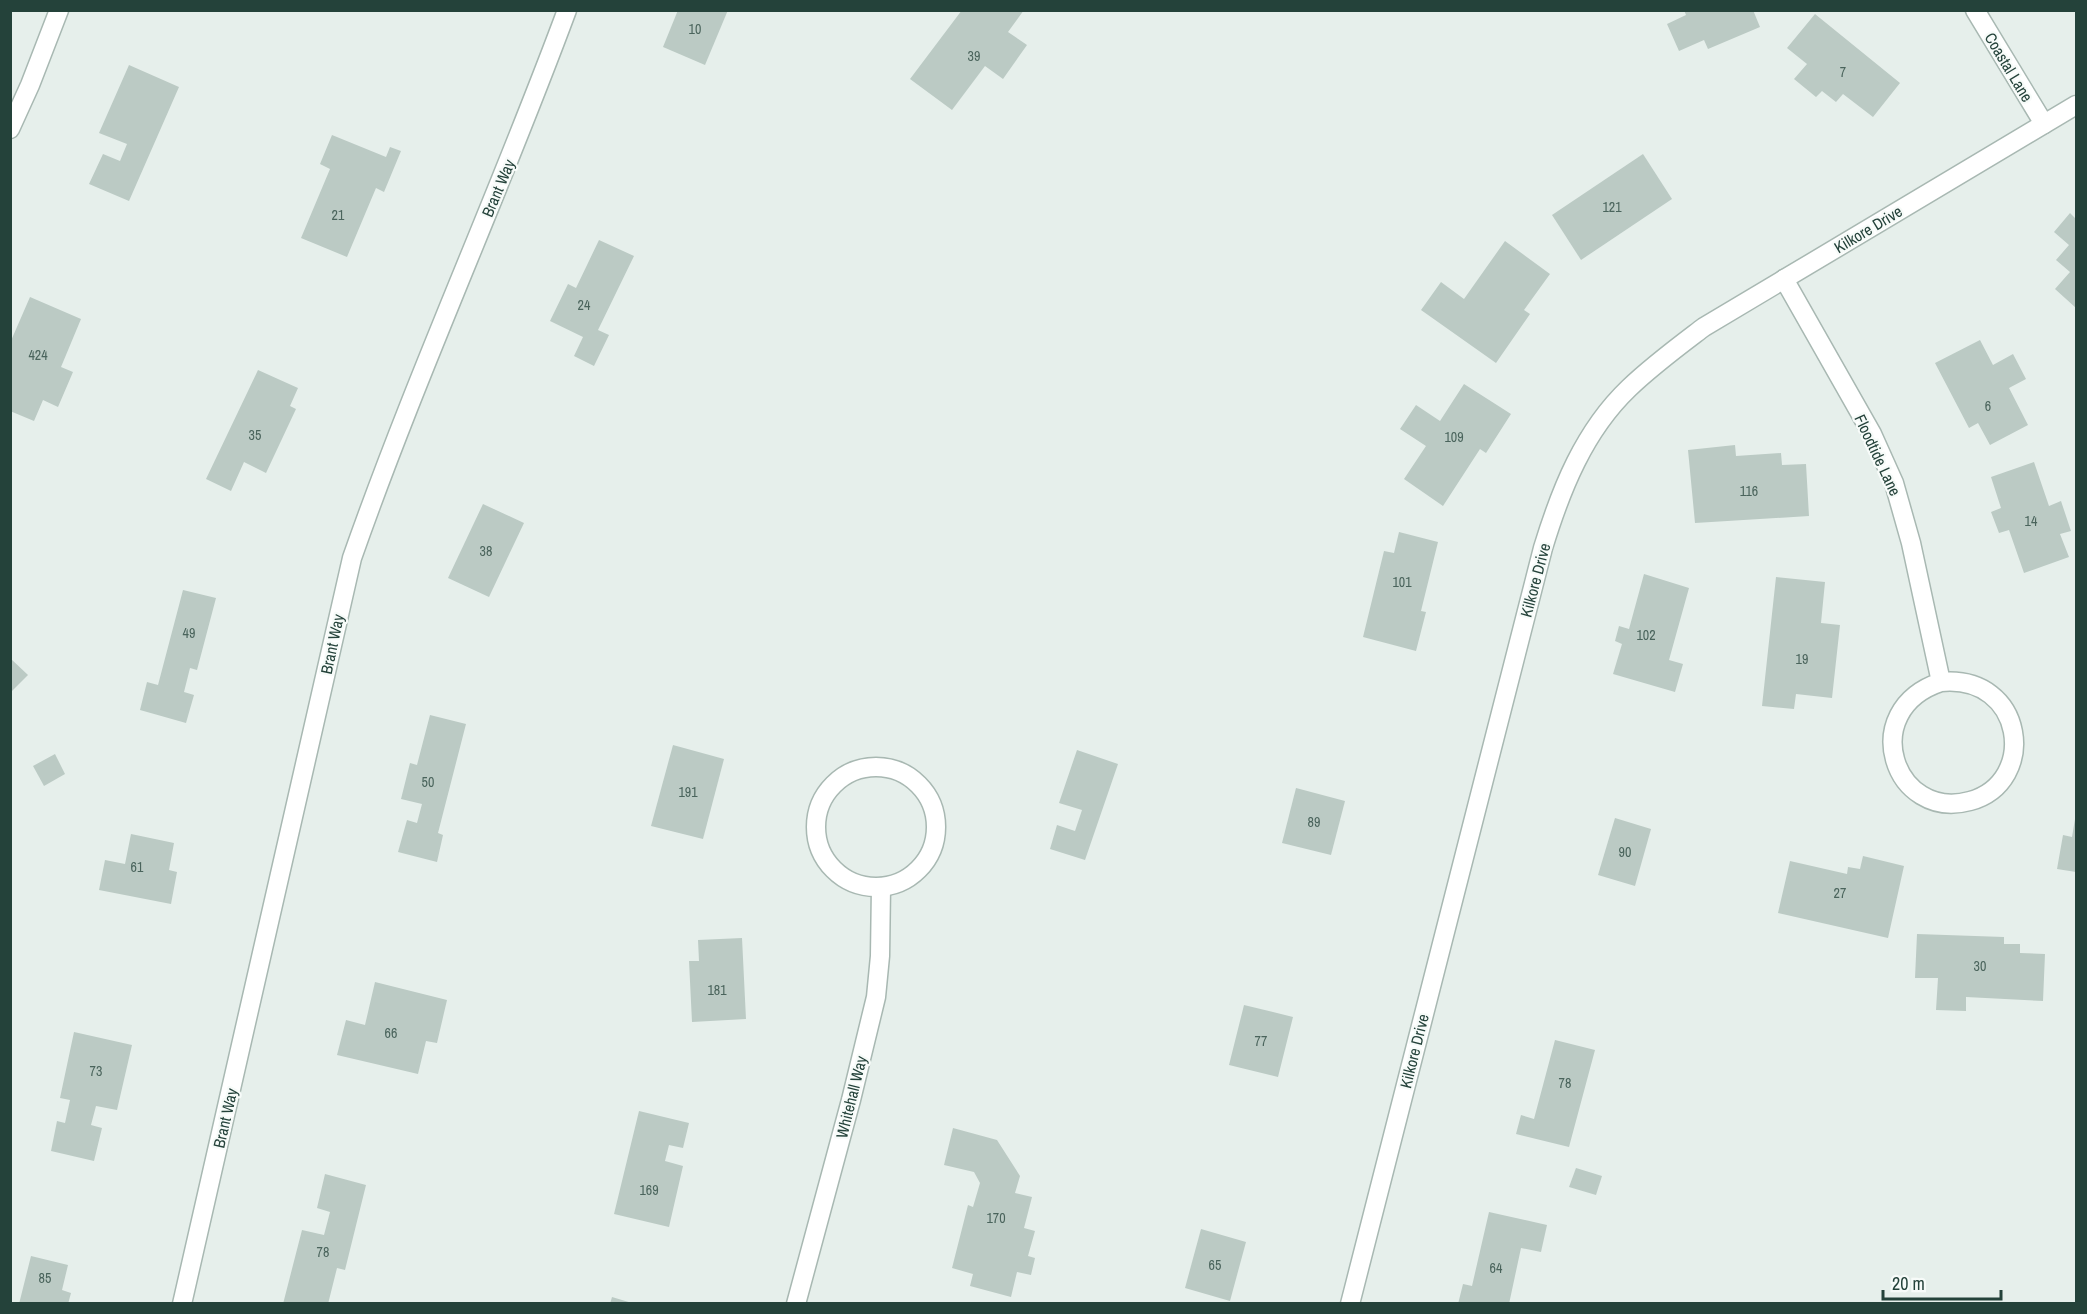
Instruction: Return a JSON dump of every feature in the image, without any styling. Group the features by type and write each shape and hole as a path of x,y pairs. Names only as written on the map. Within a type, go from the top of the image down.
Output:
{"street":[{"path":"10,129 59,10"},
{"name":"Brant Way","path":"182,1304 352,558 449,305 531,107 567,10"},
{"name":"Coastal Lane","path":"1975,10 2044,124"},
{"name":"Kilkore Drive","path":"1350,1304 1543,548 1558,500 1578,458 1600,422 1628,389 1704,327 2076,105"},
{"name":"Floodtide Lane","path":"1784,279 1872,434 1894,483 1911,543 1941,682"},
{"path":"1954,681 1980,687 2001,704 2013,728 2015,741 2009,767 1994,788 1970,801 1944,803 1922,795 1904,778 1893,756 1893,732 1902,710 1918,692 1941,682 1954,681"},
{"path":"868,768 893,769 916,782 931,802 936,827 935,839 925,862 905,879 881,886 855,883 833,868 819,846 817,833 819,807 825,795 843,777 868,768"},
{"name":"Whitehall Way","path":"796,1304 876,997 880,956 881,886"}],"building":[{"path":"678,10 728,10 705,65 663,47"},
{"path":"962,10 1024,10 1008,32 1027,45 1003,79 985,66 952,110 910,79"},
{"path":"1684,10 1753,10 1760,27 1708,49 1704,40 1679,51 1667,24 1686,15"},
{"path":"1815,14 1900,83 1873,117 1843,94 1836,102 1822,91 1816,97 1794,79 1807,64 1787,48"},
{"path":"129,65 179,87 129,201 89,184 103,154 120,161 127,144 99,133"},
{"path":"332,135 386,157 390,147 401,151 384,192 376,188 347,257 301,238 330,169 320,164"},
{"path":"1643,154 1672,199 1581,260 1552,215"},
{"path":"2070,213 2076,219 2076,308 2055,289 2070,272 2056,260 2069,245 2054,232"},
{"path":"599,240 634,256 598,330 609,335 594,366 574,356 583,337 550,321 568,284 576,288"},
{"path":"1505,241 1550,274 1524,310 1530,314 1496,363 1421,310 1441,282 1464,299"},
{"path":"30,297 81,319 61,367 73,372 58,407 43,400 34,421 10,411 10,343"},
{"path":"1980,340 1993,365 2013,354 2026,379 2009,388 2028,425 1990,445 1978,423 1969,428 1935,363"},
{"path":"258,370 298,388 290,406 296,409 266,473 244,462 231,491 206,479"},
{"path":"1464,384 1511,414 1486,453 1480,449 1443,506 1404,479 1426,446 1400,429 1416,405 1440,421"},
{"path":"1735,445 1736,456 1781,453 1782,465 1806,464 1809,516 1695,523 1688,450"},
{"path":"2034,462 2049,506 2061,501 2071,531 2060,534 2069,557 2024,573 2009,530 1999,533 1991,512 2001,508 1991,477"},
{"path":"483,504 524,523 489,597 448,578"},
{"path":"1399,532 1438,542 1421,611 1426,612 1416,651 1363,637 1384,551 1394,553"},
{"path":"1644,574 1689,588 1669,660 1683,664 1675,692 1613,674 1622,644 1615,641 1619,626 1629,629"},
{"path":"1776,577 1825,582 1821,623 1840,625 1832,698 1796,694 1794,709 1762,706"},
{"path":"183,590 216,598 197,670 190,668 184,692 194,695 186,723 140,710 147,682 158,685"},
{"path":"10,658 28,675 10,693"},
{"path":"430,715 466,724 438,833 443,835 437,862 398,852 407,820 417,823 422,804 401,799 410,763 417,765"},
{"path":"673,745 724,759 703,839 651,826"},
{"path":"1077,750 1118,764 1085,860 1050,849 1057,825 1075,831 1082,810 1059,803"},
{"path":"55,754 65,774 44,786 33,766"},
{"path":"1296,788 1345,801 1331,855 1282,843"},
{"path":"1615,818 1651,829 1635,886 1598,875"},
{"path":"2075,819 2076,872 2057,869 2063,835 2072,837"},
{"path":"131,834 174,843 169,870 177,872 171,904 99,890 105,860 125,864"},
{"path":"1863,856 1904,866 1888,938 1778,913 1790,861 1847,874 1848,867 1860,869"},
{"path":"1917,934 2004,937 2004,944 2020,944 2020,953 2045,954 2043,1001 1966,997 1966,1011 1936,1010 1938,978 1915,978"},
{"path":"742,938 746,1019 692,1022 689,961 699,961 698,940"},
{"path":"375,982 447,1000 437,1043 426,1041 418,1074 337,1055 346,1020 365,1025"},
{"path":"1244,1005 1293,1017 1278,1077 1229,1065"},
{"path":"74,1032 132,1045 117,1110 96,1106 91,1125 102,1128 94,1161 51,1151 57,1121 65,1123 70,1100 60,1098"},
{"path":"1555,1040 1595,1050 1569,1147 1516,1134 1521,1115 1534,1119"},
{"path":"639,1111 689,1123 683,1148 669,1145 665,1161 683,1166 669,1227 614,1214"},
{"path":"953,1128 997,1140 1020,1176 1015,1193 1032,1197 1024,1228 1035,1231 1028,1256 1035,1258 1031,1275 1017,1272 1011,1297 970,1286 973,1274 952,1268 968,1205 973,1207 980,1183 974,1172 944,1165"},
{"path":"1576,1168 1602,1176 1596,1195 1569,1187"},
{"path":"325,1174 366,1185 345,1270 337,1268 328,1304 283,1304 302,1230 324,1235 330,1212 317,1208"},
{"path":"1489,1212 1547,1225 1541,1252 1521,1248 1509,1304 1458,1304 1463,1284 1472,1286"},
{"path":"1201,1229 1246,1242 1230,1301 1185,1288"},
{"path":"31,1256 68,1265 62,1290 71,1293 68,1304 19,1304"},
{"path":"612,1297 632,1303 632,1304 610,1304"}]}
